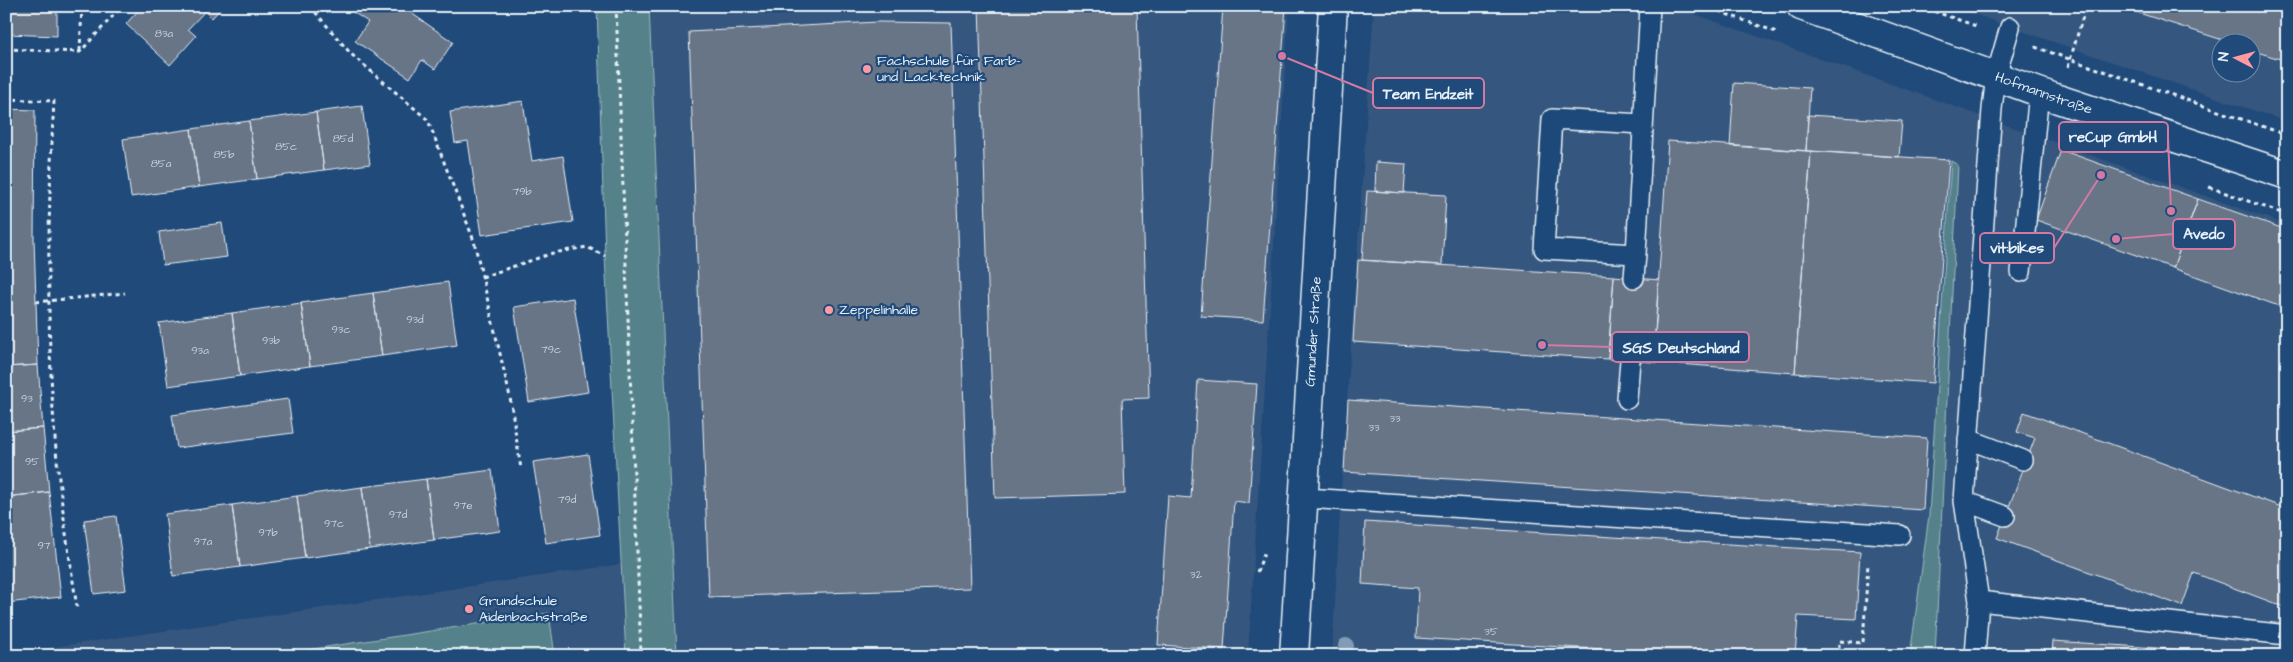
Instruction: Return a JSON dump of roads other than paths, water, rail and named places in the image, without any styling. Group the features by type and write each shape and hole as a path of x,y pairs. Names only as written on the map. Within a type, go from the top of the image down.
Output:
{"street":[{"name":"Gmunder Straße","path":"1294,656 1305,498 1333,6"},
{"name":"Hofmannstraße","path":"1801,6 2038,92 2287,175"}],"lane":[{"path":"1634,278 1650,6"},
{"path":"1976,656 1979,602 1964,501 1996,76 2009,32"},
{"path":"2021,272 2038,92"},
{"path":"1636,254 1544,249 1552,119 1643,124"},
{"path":"1628,399 1630,360"},
{"path":"1968,439 2024,460"},
{"path":"1305,498 1900,535"},
{"path":"1964,501 2005,516"},
{"path":"1979,602 2287,635"}],"place":[{"name":"Team Endzeit","path":"1282,56"},
{"name":"Fachschule für Farb- und Lacktechnik","path":"867,69"},
{"name":"vit:bikes","path":"2101,175"},
{"name":"reCup GmbH","path":"2171,211"},
{"name":"Avedo","path":"2116,239"},
{"name":"Zeppelinhalle","path":"829,310"},
{"name":"SGS Deutschland","path":"1542,345"},
{"name":"Grundschule Aidenbachstraße","path":"469,609"}]}
